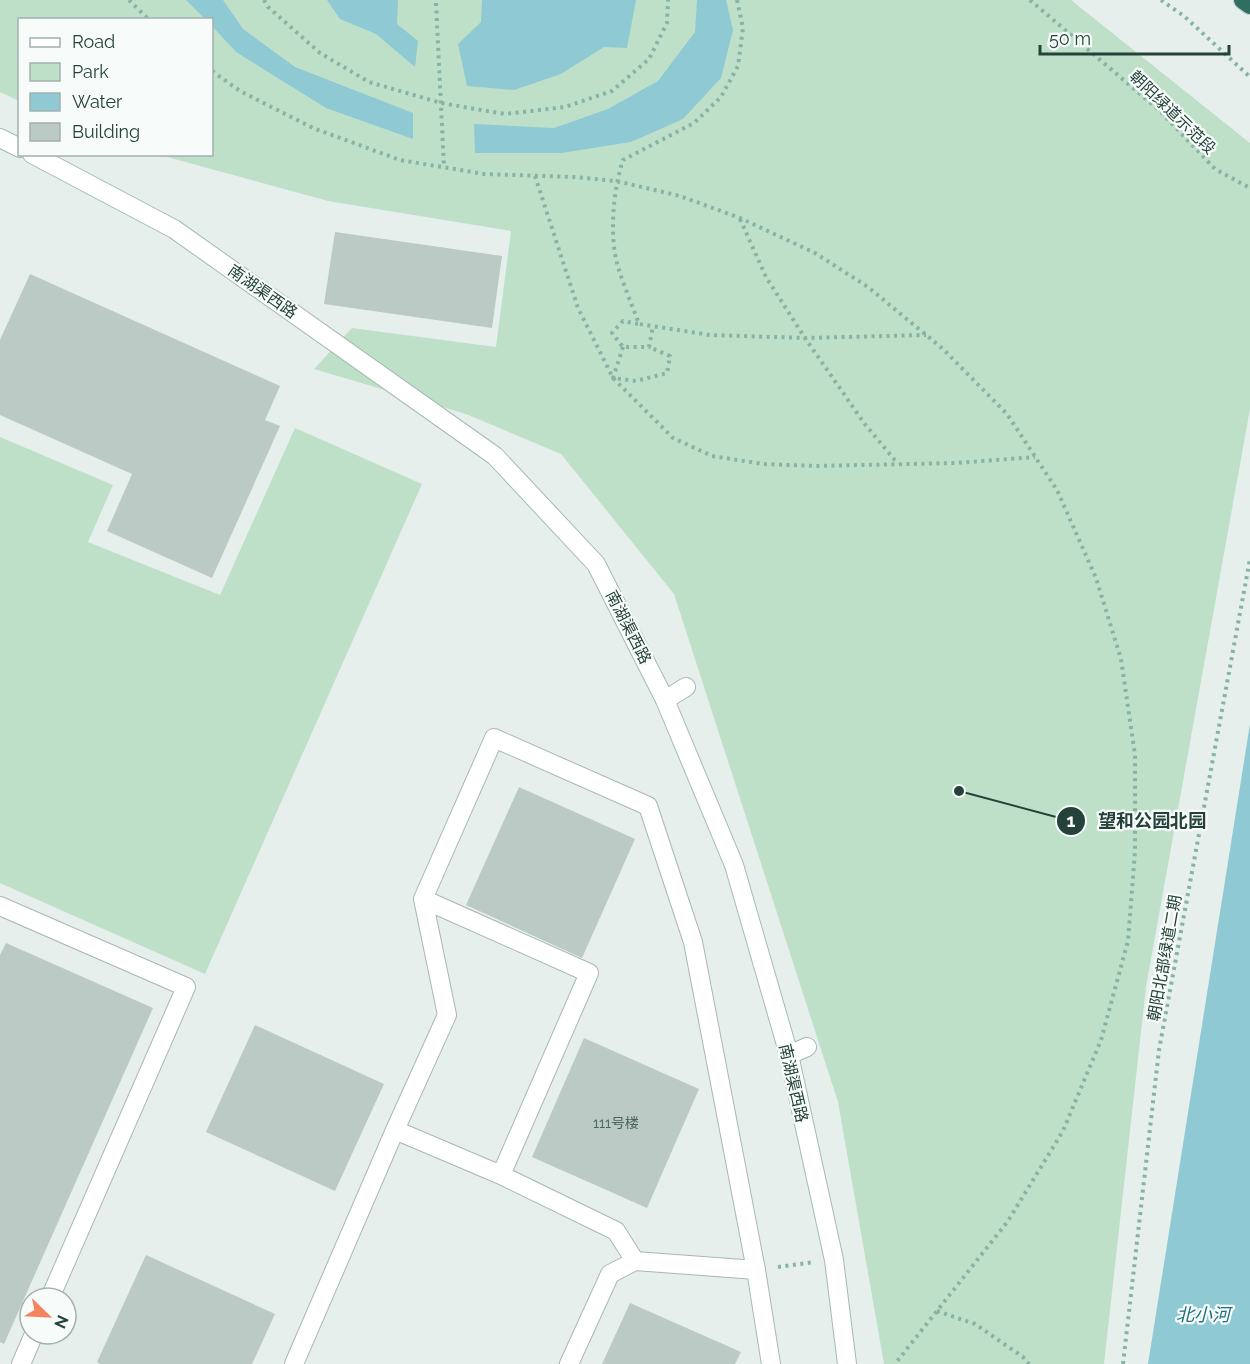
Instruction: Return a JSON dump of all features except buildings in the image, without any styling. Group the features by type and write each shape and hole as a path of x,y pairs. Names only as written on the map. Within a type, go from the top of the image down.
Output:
{"highway":[{"path":"1243,0 1250,5"}],"street":[{"path":"0,138 18,147"},
{"name":"南湖渠西路","path":"36,156 174,229 495,456 596,564 665,700 734,865 789,1055 834,1260 847,1364"},
{"path":"665,700 686,687"},
{"path":"294,1364 447,1015 423,899 494,738 648,806 693,942 756,1270 771,1364"},
{"path":"423,899 589,973 501,1176"},
{"path":"0,906 186,987 55,1286"},
{"path":"789,1055 807,1047"},
{"path":"395,1131 501,1176 616,1231 635,1261"},
{"path":"569,1364 610,1274 635,1261 756,1270"},
{"path":"21,1364 29,1346"}],"path":[{"path":"129,0 146,18"},
{"path":"264,0 268,7 320,53 369,82 441,104 505,114 565,107 612,91 649,59 667,23 668,0"},
{"path":"639,324 618,265 613,219 616,181 623,160 694,123 721,97 738,66 743,28 737,0"},
{"name":"朝阳绿道示范段","path":"1030,0 1160,111 1215,169 1250,188"},
{"path":"1161,0 1184,16 1250,77"},
{"path":"436,3 444,167"},
{"path":"213,72 240,91 313,129 400,160 484,174 616,181 680,196 740,218 814,253 868,287 943,349 1007,414 1057,490 1096,578 1121,659 1135,755 1135,851 1128,941 1101,1040 1063,1131 1008,1221 895,1364"},
{"path":"535,176 578,308 613,378 673,438 712,456 763,464 816,466 956,463 1035,457"},
{"path":"740,218 766,277 805,338 864,423 899,464"},
{"path":"623,347 612,333 623,321 710,335 805,338 926,335"},
{"path":"649,347 653,326"},
{"path":"613,378 623,347"},
{"path":"613,378 636,381 667,373 670,356 649,347 623,347"},
{"name":"朝阳北部绿道二期","path":"1124,1364 1159,1050 1250,559"},
{"path":"756,1270 834,1260"},
{"path":"937,1311 975,1324 1023,1357 1029,1364"}],"green space":[{"path":"0,0 1071,0 1250,143 1250,409 1146,987 1104,1364 884,1364 838,1102 674,594 561,454 466,414 314,369 352,328 496,347 511,231 328,201 164,156 213,156 213,18 18,18 18,101 0,92"},
{"path":"295,428 422,484 205,974 0,883 0,437 113,485 88,542 220,595"}],"water":[{"path":"186,0 223,0 243,29 295,67 413,113 413,139 326,108 236,52 213,27 213,18 204,18"},
{"path":"327,0 398,0 397,24 418,41 415,67 376,34 340,19"},
{"path":"482,0 636,0 627,48 604,47 561,74 514,90 467,86 458,44 481,22"},
{"path":"697,0 726,0 733,30 721,78 683,119 631,142 561,153 475,153 474,124 554,128 608,109 658,81 695,32"},
{"name":"北小河","path":"1250,724 1250,1364 1148,1364"}],"place":[{"name":"望和公园北园","path":"959,791"}]}
